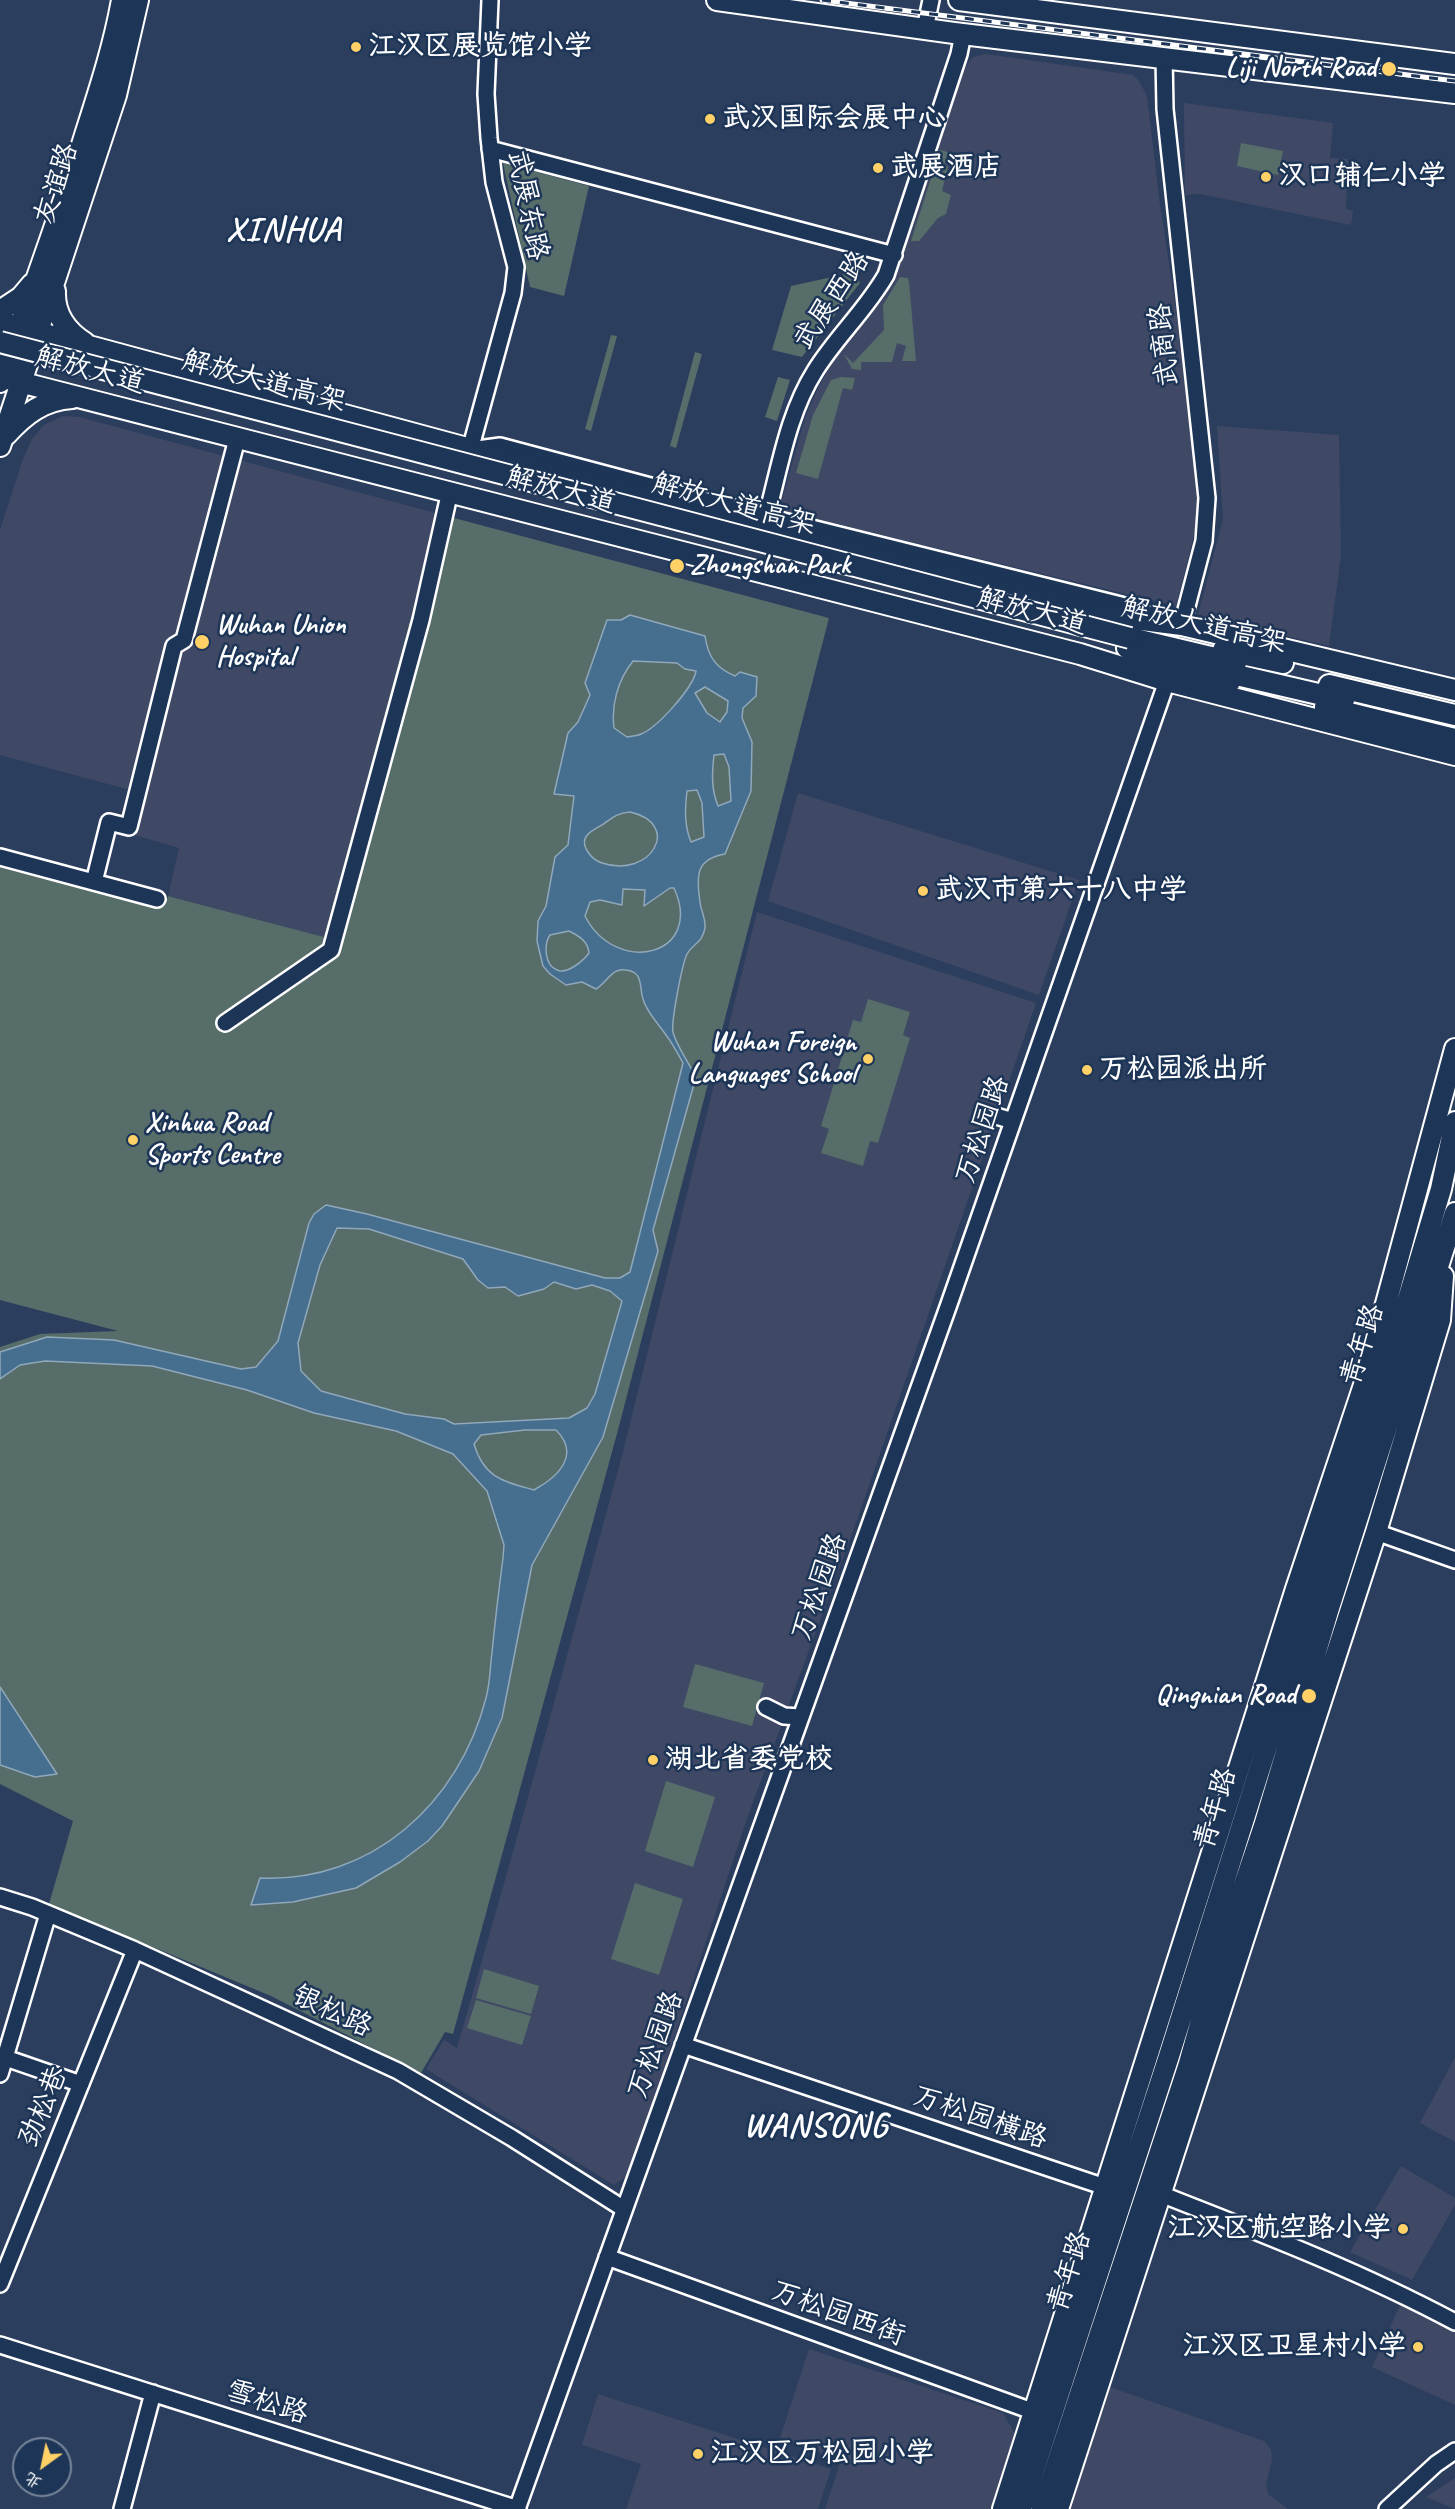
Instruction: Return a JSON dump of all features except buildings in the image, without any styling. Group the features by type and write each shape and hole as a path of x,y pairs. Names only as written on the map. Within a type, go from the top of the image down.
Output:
{"main road":[{"name":"友谊路","path":"47,279 122,0"},
{"name":"友谊路","path":"1,379 29,330 116,95 138,0"},
{"path":"717,0 963,34 1449,92"},
{"path":"959,0 1449,64"},
{"path":"0,311 47,279 61,320 71,333 95,348"},
{"name":"解放大道","path":"0,322 471,450 765,522 1118,617 1182,625 1455,690"},
{"name":"友谊路","path":"1,443 21,382 29,330"},
{"name":"解放大道高架","path":"0,342 1129,643 1455,715"},
{"name":"解放大道高架","path":"0,355 1455,727"},
{"name":"解放大道","path":"1,379 21,382 237,439 450,491 1080,654 1167,681 1455,755"},
{"path":"1,443 18,422 44,404 55,399 87,399"},
{"path":"1129,643 1213,648 1455,701"},
{"path":"1129,643 1218,681 1455,739"},
{"path":"1003,2509 1043,2415 1087,2250 1116,2191 1206,1872 1359,1398 1455,1049"},
{"name":"青年路","path":"1042,2509 1079,2364 1116,2191 1250,1795 1401,1320 1441,1189 1455,1122"},
{"path":"1441,1189 1455,1148"},
{"path":"1058,2509 1137,2268 1154,2191 1269,1862 1382,1513 1440,1320 1452,1220"},
{"name":"青年路","path":"1021,2509 1043,2415 1079,2364 1154,2191 1220,1958 1264,1826 1452,1220"},
{"path":"1359,1398 1401,1320"},
{"path":"1382,1513 1383,1440"},
{"path":"1287,1806 1297,1714"},
{"path":"1206,1872 1250,1795"},
{"path":"1220,1958 1269,1862"},
{"path":"1079,2364 1087,2250"},
{"path":"1079,2364 1137,2268"}],"street":[{"name":"武展东路","path":"471,450 513,293 516,267 494,182 490,149 486,94 490,0"},
{"path":"925,29 931,0"},
{"name":"武展西路","path":"765,522 790,429 804,392 823,359 880,286 894,255 963,34"},
{"name":"武商路","path":"1164,57 1166,109 1207,498 1204,541 1182,625"},
{"path":"490,149 894,255"},
{"path":"94,882 110,822 129,827 174,646 184,640 237,439"},
{"path":"225,1023 331,950 421,620 450,491"},
{"name":"万松园路","path":"518,2509 1013,1121 1167,681"},
{"path":"0,857 157,899"},
{"path":"996,1116 1013,1121"},
{"path":"1376,1532 1455,1560"},
{"path":"766,1707 784,1716 801,1717"},
{"name":"银松路","path":"0,1897 135,1950 398,2071 512,2138 624,2208"},
{"path":"0,2074 2,2057 48,1914"},
{"name":"劲松巷","path":"0,2284 135,1950"},
{"name":"万松园横路","path":"682,2045 1116,2191"},
{"path":"2,2057 81,2084"},
{"path":"1154,2191 1310,2253 1408,2297 1455,2322"},
{"name":"万松园西街","path":"607,2257 1043,2415"},
{"name":"雪松路","path":"0,2345 518,2509"},
{"path":"122,2509 153,2393"},
{"path":"1388,2509 1436,2464 1455,2451"}],"shaded area":[{"path":"986,54 1133,75 1147,96 1160,205 1201,472 1200,511 1176,606 779,510 805,418 818,388 840,349 891,277 965,68 973,57"},
{"name":"汉口辅仁小学","path":"1184,103 1333,123 1330,158 1348,159 1346,209 1353,211 1351,225 1200,194 1185,195"},
{"name":"Wuhan Union Hospital","path":"63,416 79,417 439,514 324,937 169,896 166,906 179,848 124,832 134,791 0,755 0,530 23,459 32,439 44,425"},
{"path":"1217,426 1339,435 1341,555 1329,646 1198,615 1223,519"},
{"path":"630,615 705,636 711,656 723,669 735,676 740,672 757,677 756,696 743,708 742,718 752,742 751,791 725,854 708,860 700,870 698,884 705,928 700,940 687,954 675,1005 673,1032 696,1077 653,1230 658,1251 603,1437 532,1565 502,1718 479,1771 442,1826 428,1841 400,1862 356,1888 293,1902 251,1905 260,1878 301,1876 339,1867 374,1851 405,1829 432,1802 455,1771 473,1736 486,1698 489,1681 504,1545 487,1491 453,1454 396,1431 314,1413 247,1390 152,1366 45,1361 20,1365 0,1379 0,1352 47,1337 114,1340 241,1369 256,1367 278,1341 309,1223 314,1214 326,1205 605,1278 620,1278 630,1272 683,1063 647,1009 636,974 626,970 617,971 596,989 582,982 566,985 543,966 537,941 538,921 546,906 555,857 568,845 574,796 554,794 568,733 578,722 590,695 585,683 607,620 621,620","holes":["633,661 677,663 685,669 696,671 688,687 665,716 639,735 627,737 614,728 613,719 615,701 623,676","705,687 728,701 727,712 720,722 707,713 695,693","724,754 729,767 731,801 718,806 713,787 714,755","697,790 702,803 704,837 691,842 686,823 687,791","630,812 646,818 655,827 657,838 654,848 646,857 634,863 619,866 594,859 585,847 585,838 622,813","670,888 674,888 680,911 678,930 668,943 653,950 635,952 616,947 599,935 585,916 590,902 600,900 622,905 623,889 645,890 644,906","569,931 585,942 589,953 570,969 557,970 547,959 550,935","337,1228 369,1229 463,1259 478,1280 488,1288 505,1287 518,1296 544,1289 554,1282 576,1289 592,1285 610,1291 622,1301 595,1394 587,1408 569,1418 454,1424 444,1419 405,1414 321,1391 301,1371 298,1343 320,1265","525,1430 556,1430 566,1448 566,1457 558,1472 534,1490 496,1476 489,1471 478,1455 474,1444 481,1435"]},
{"name":"武汉市第六十八中学","path":"798,793 1079,880 1039,995 768,901"},
{"path":"757,912 1036,1003 856,1523 749,1813 628,2175 614,2185 426,2069 444,2040 457,2048 622,1456"},
{"path":"0,1687 57,1774 35,1777 0,1765"},
{"path":"1455,2057 1455,2142 1420,2123"},
{"name":"江汉区航空路小学","path":"1401,2166 1455,2198 1455,2205 1412,2280 1350,2252"},
{"name":"江汉区卫星村小学","path":"1402,2301 1455,2327 1455,2405 1372,2367"},
{"path":"809,2349 1003,2413 1015,2434 993,2509 825,2509 841,2460 780,2438"},
{"path":"1107,2386 1264,2441 1271,2450 1272,2460 1266,2485 1268,2494 1288,2509 1067,2509"},
{"name":"江汉区万松园小学","path":"598,2394 831,2469 818,2509 626,2509 641,2464 582,2445"},
{"path":"1455,2478 1455,2509 1426,2497"}],"green space":[{"path":"1241,143 1283,151 1278,175 1237,166"},
{"path":"940,150 948,152 944,165 948,167 942,191 951,195 946,214 938,218 919,241 911,241"},
{"path":"503,163 589,186 564,296 530,287"},
{"path":"855,272 860,283 802,357 772,350 791,286"},
{"path":"900,277 908,278 909,282 916,361 902,361 906,346 897,343 892,362 861,362 861,370 852,369 844,354 853,363 884,330 883,305"},
{"path":"611,335 617,336 591,431 585,429"},
{"path":"695,352 702,354 676,448 670,446"},
{"path":"778,377 790,380 777,421 765,417"},
{"path":"841,377 855,378 852,390 843,388 818,479 796,473 813,415 831,380"},
{"name":"Zhongshan Park","path":"439,514 829,618 618,1430 453,2034 445,2032 421,2073 271,1996 49,1904 73,1821 0,1784 0,1347 40,1334 118,1331 0,1300 0,863 165,906 168,896 324,937"},
{"path":"868,999 910,1012 903,1035 910,1038 878,1143 870,1141 863,1166 821,1153 829,1129 821,1126 853,1020 861,1022"},
{"path":"695,1664 764,1683 752,1726 683,1707"},
{"path":"666,1781 715,1797 693,1867 645,1851"},
{"path":"635,1883 683,1899 659,1975 611,1959"},
{"path":"484,1969 539,1986 531,2014 476,1998"},
{"path":"476,2000 531,2016 522,2045 467,2028"}],"railway":[{"path":"822,0 1455,81"}],"place":[{"name":"江汉区展览馆小学","path":"356,47"},
{"name":"Liji North Road","path":"1389,69"},
{"name":"武汉国际会展中心","path":"710,119"},
{"name":"武展酒店","path":"878,168"},
{"name":"汉口辅仁小学","path":"1266,177"},
{"name":"Zhongshan Park","path":"677,566"},
{"name":"Wuhan Union Hospital","path":"202,642"},
{"name":"武汉市第六十八中学","path":"923,891"},
{"name":"Wuhan Foreign Languages School","path":"868,1059"},
{"name":"万松园派出所","path":"1087,1070"},
{"name":"Xinhua Road Sports Centre","path":"133,1140"},
{"name":"Qingnian Road","path":"1309,1696"},
{"name":"湖北省委党校","path":"653,1760"},
{"name":"江汉区航空路小学","path":"1403,2229"},
{"name":"江汉区卫星村小学","path":"1418,2347"},
{"name":"江汉区万松园小学","path":"698,2454"}],"district":[{"name":"XINHUA","path":"284,231"},
{"name":"WANSONG","path":"816,2127"}]}
